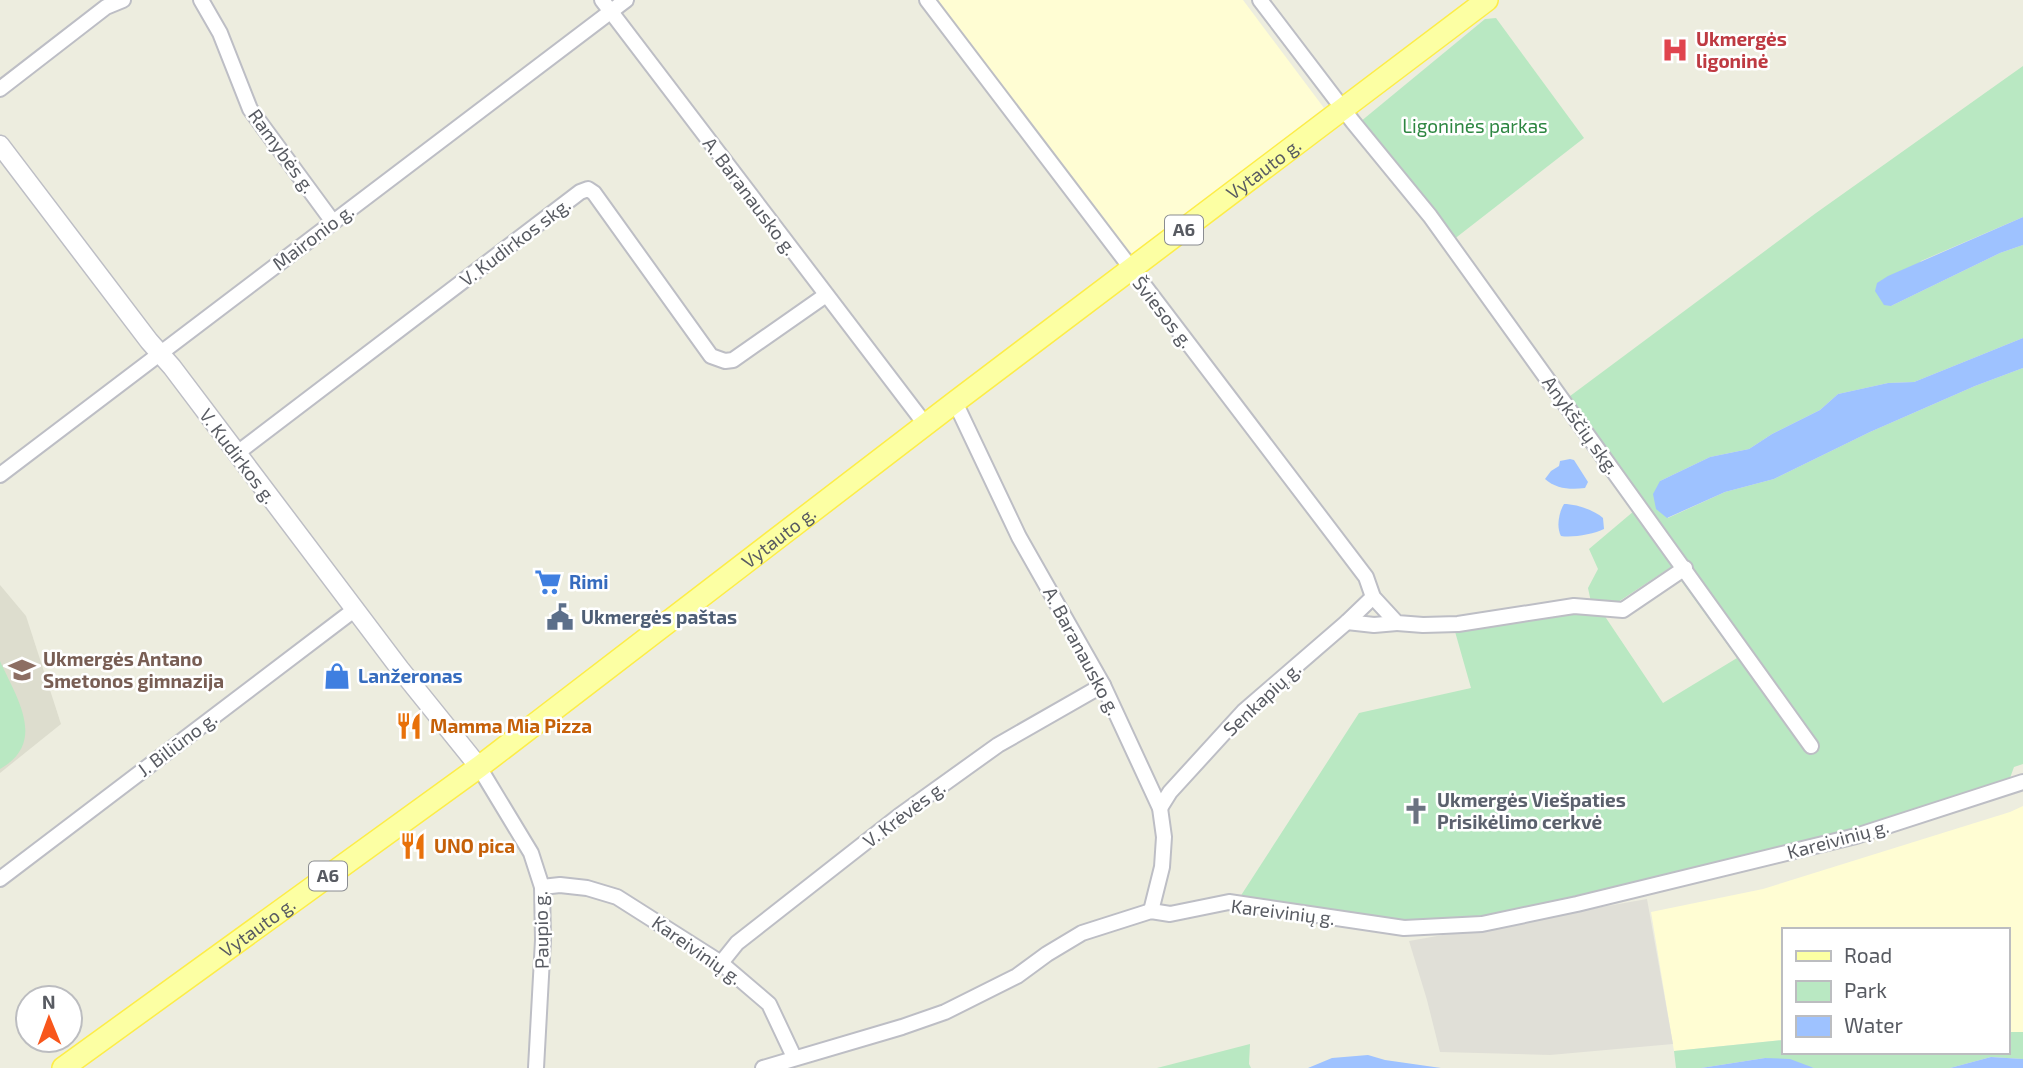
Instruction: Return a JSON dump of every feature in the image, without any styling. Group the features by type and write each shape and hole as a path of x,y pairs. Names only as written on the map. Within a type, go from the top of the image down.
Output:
{"main road":[{"name":"Vytauto g.","path":"63,1068 479,767 955,402 1487,0"}],"street":[{"path":"0,89 106,7 123,0"},
{"name":"Ramybės g.","path":"201,0 220,33 250,109 333,222"},
{"name":"Maironio g.","path":"0,475 333,222 607,6 626,0"},
{"name":"Šviesos g.","path":"927,0 1366,577 1373,597 1397,623"},
{"name":"Anykščių skg.","path":"1260,0 1343,109 1430,216 1811,746"},
{"name":"A. Baranausko g.","path":"607,6 925,425"},
{"name":"V. Kudirkos g.","path":"0,145 354,610 479,767"},
{"name":"V. Kudirkos skg.","path":"236,454 580,192 588,189 594,193 711,356 717,360 733,360 826,295"},
{"name":"A. Baranausko g.","path":"955,402 1019,537 1102,685 1160,808 1164,837 1163,867 1152,911"},
{"path":"1348,622 1374,625 1458,624 1574,606 1623,610 1685,568"},
{"name":"Senkapių g.","path":"1160,808 1170,792 1244,711 1348,622 1373,597"},
{"name":"J. Biliūno g.","path":"0,879 354,610"},
{"name":"V. Krėvės g.","path":"721,963 737,943 899,816 998,745 1102,685"},
{"name":"Paupio g.","path":"479,767 531,853 542,887 543,940 536,1068"},
{"name":"Kareivinių g.","path":"542,887 560,885 617,897 721,963 769,1004 794,1057 945,1012 1017,976 1082,933 1152,911 1170,914 1229,902 1404,928 1482,924 1577,904 1856,836 2023,782"},
{"path":"763,1068 794,1057"}],"shaded area":[{"path":"932,0 1243,0 1324,108 1129,259"},
{"name":"Ukmergės Antano Smetonos gimnazija","path":"0,585 26,616 61,724 0,773"},
{"path":"2023,806 2023,1032 2009,1032 2009,928 1782,928 1782,1040 1674,1051 1651,912 1763,889"},
{"path":"1647,899 1673,1044 1550,1055 1440,1052 1409,941"}],"green space":[{"name":"Ligoninės parkas","path":"1496,18 1584,138 1453,240 1360,122 1485,19"},
{"path":"2023,66 2023,217 1921,261 1891,306 2000,253 2023,245 2023,338 1914,382 1888,383 1838,394 1820,410 1749,449 1710,457 1660,481 1668,518 1725,492 1774,479 1870,432 2023,368 2023,764 2014,767 2010,778 1920,810 1818,841 1489,917 1404,924 1240,897 1359,713 1471,688 1454,628 1558,613 1602,612 1663,703 1737,658 1671,567 1615,604 1591,602 1588,588 1598,569 1589,549 1634,511 1558,405 1816,213"},
{"path":"0,661 20,704 25,732 22,746 14,758 0,769"},
{"path":"2009,1032 2023,1032 2023,1059 1991,1057 1950,1068 1814,1068 1765,1058 1701,1068 1676,1068 1674,1051 1782,1040 1782,1054 2009,1054"},
{"path":"1250,1044 1251,1068 1157,1068"}],"water":[{"path":"2023,217 2023,245 2000,253 1891,306 1884,305 1875,291 1877,283 1888,276"},
{"path":"2023,338 2023,368 1870,432 1774,479 1725,492 1667,518 1656,509 1653,494 1660,481 1710,457 1749,449 1820,410 1838,394 1888,383 1914,382"},
{"path":"1574,460 1588,482 1585,488 1564,488 1545,479 1559,466 1560,461"},
{"path":"1564,504 1585,508 1599,515 1603,518 1604,529 1583,535 1561,536 1559,520"},
{"path":"1368,1055 1441,1068 1308,1068 1332,1058"},
{"path":"1991,1057 2023,1059 2023,1068 1950,1068"},
{"path":"1765,1058 1790,1059 1814,1068 1701,1068"}],"place":[{"name":"Ukmergės ligoninė","path":"1675,50"},
{"name":"Rimi","path":"548,582"},
{"name":"Ukmergės paštas","path":"560,617"},
{"name":"Ukmergės Antano Smetonos gimnazija","path":"22,670"},
{"name":"Lanžeronas","path":"337,676"},
{"name":"Mamma Mia Pizza","path":"409,726"},
{"name":"Ukmergės Viešpaties Prisikėlimo cerkvė","path":"1416,811"},
{"name":"UNO pica","path":"413,846"}]}
